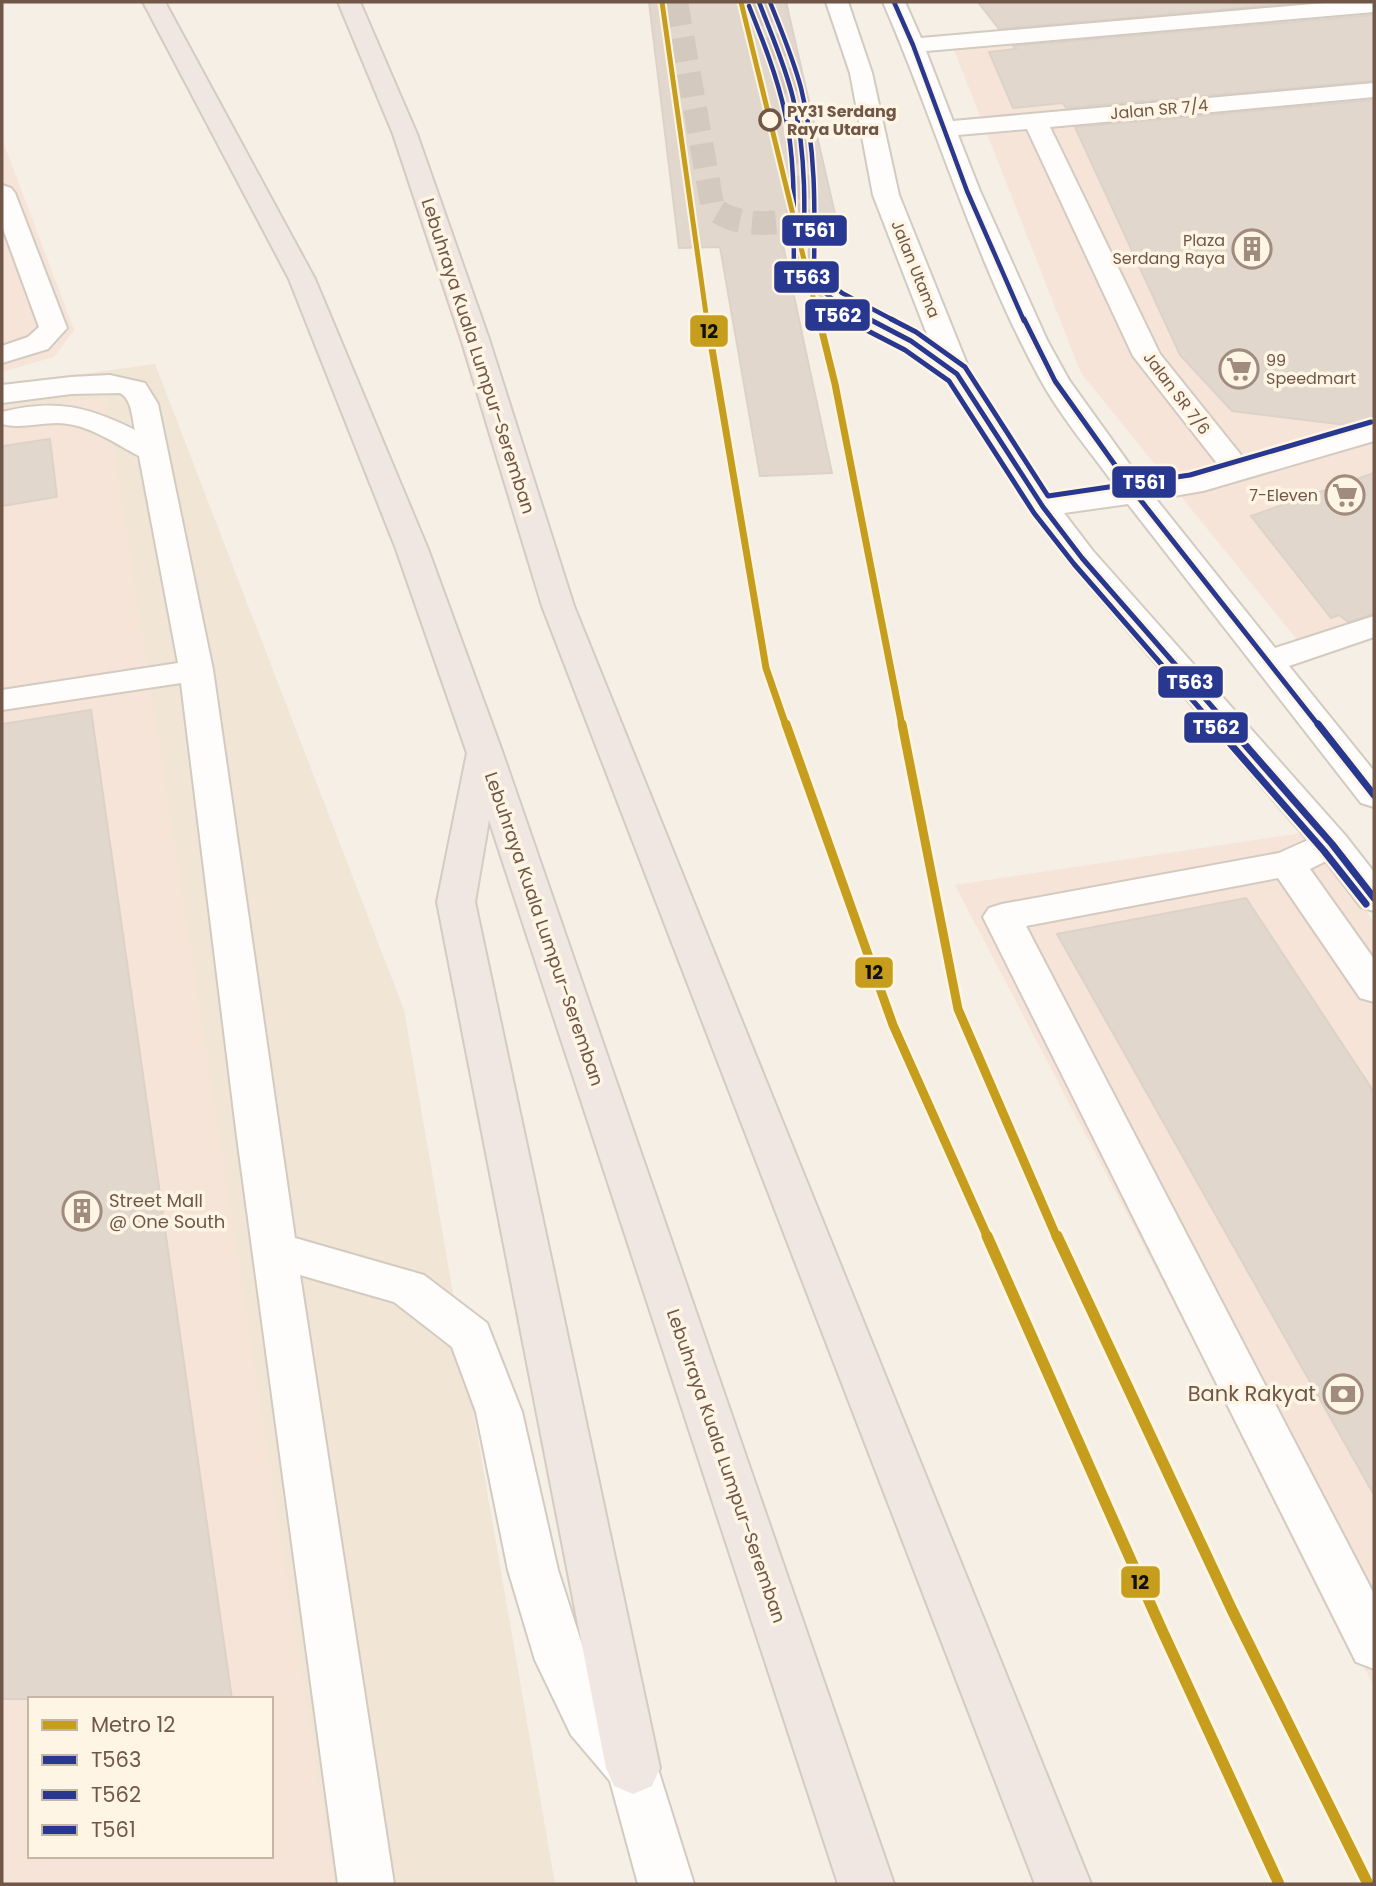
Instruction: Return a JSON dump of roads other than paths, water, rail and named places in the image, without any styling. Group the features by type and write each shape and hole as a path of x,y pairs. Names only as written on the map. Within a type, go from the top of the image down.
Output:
{"highway":[{"name":"Lebuhraya Kuala Lumpur–Seremban","path":"154,2 302,279 412,549 484,751 866,1884"},
{"name":"Lebuhraya Kuala Lumpur–Seremban","path":"349,2 405,134 475,339 558,606 1063,1884"},
{"path":"484,751 456,902 633,1768"}],"street":[{"name":"Jalan Utama","path":"837,2 861,73 886,195 957,374 1043,507 1082,558 1332,844 1374,898"},
{"path":"894,2 913,45 967,191 1033,340 1055,381 1135,493 1374,795"},
{"path":"913,45 1374,5"},
{"name":"Jalan SR 7/4","path":"944,129 1374,90"},
{"name":"Jalan SR 7/6","path":"1035,120 1147,356 1238,471"},
{"path":"2,193 53,328 38,343 2,355"},
{"path":"836,302 911,341 957,374"},
{"path":"2,394 100,383 122,384 135,390 144,404 196,670 274,1250 366,1884"},
{"path":"2,419 58,414 88,418 152,451"},
{"path":"1043,507 1192,485 1374,432"},
{"path":"1270,661 1374,626"},
{"path":"2,700 196,670"},
{"path":"1332,844 1287,863 1002,917 1374,1645"},
{"path":"1287,863 1374,988"},
{"path":"274,1250 408,1288 471,1336 499,1412 533,1570 561,1660 590,1717 633,1768 666,1884"}],"tunnel":[{"path":"676,2 713,209 733,219 764,223 796,220 804,207"},
{"path":"759,2 793,98 800,141 804,207"},
{"path":"804,207 803,274 836,302"}],"metro line":[{"name":"12","path":"662,2 712,353 766,668 893,1025 1161,1628 1279,1884"},
{"name":"12","path":"741,2 835,384 958,1009 1059,1242 1232,1610 1368,1884"}],"place":[{"name":"PY31 Serdang Raya Utara","path":"770,120"},
{"name":"Plaza Serdang Raya","path":"1252,249"},
{"name":"99 Speedmart","path":"1239,369"},
{"name":"7-Eleven","path":"1345,495"},
{"name":"Street Mall @ One South","path":"82,1211"},
{"name":"Bank Rakyat","path":"1343,1394"}]}
